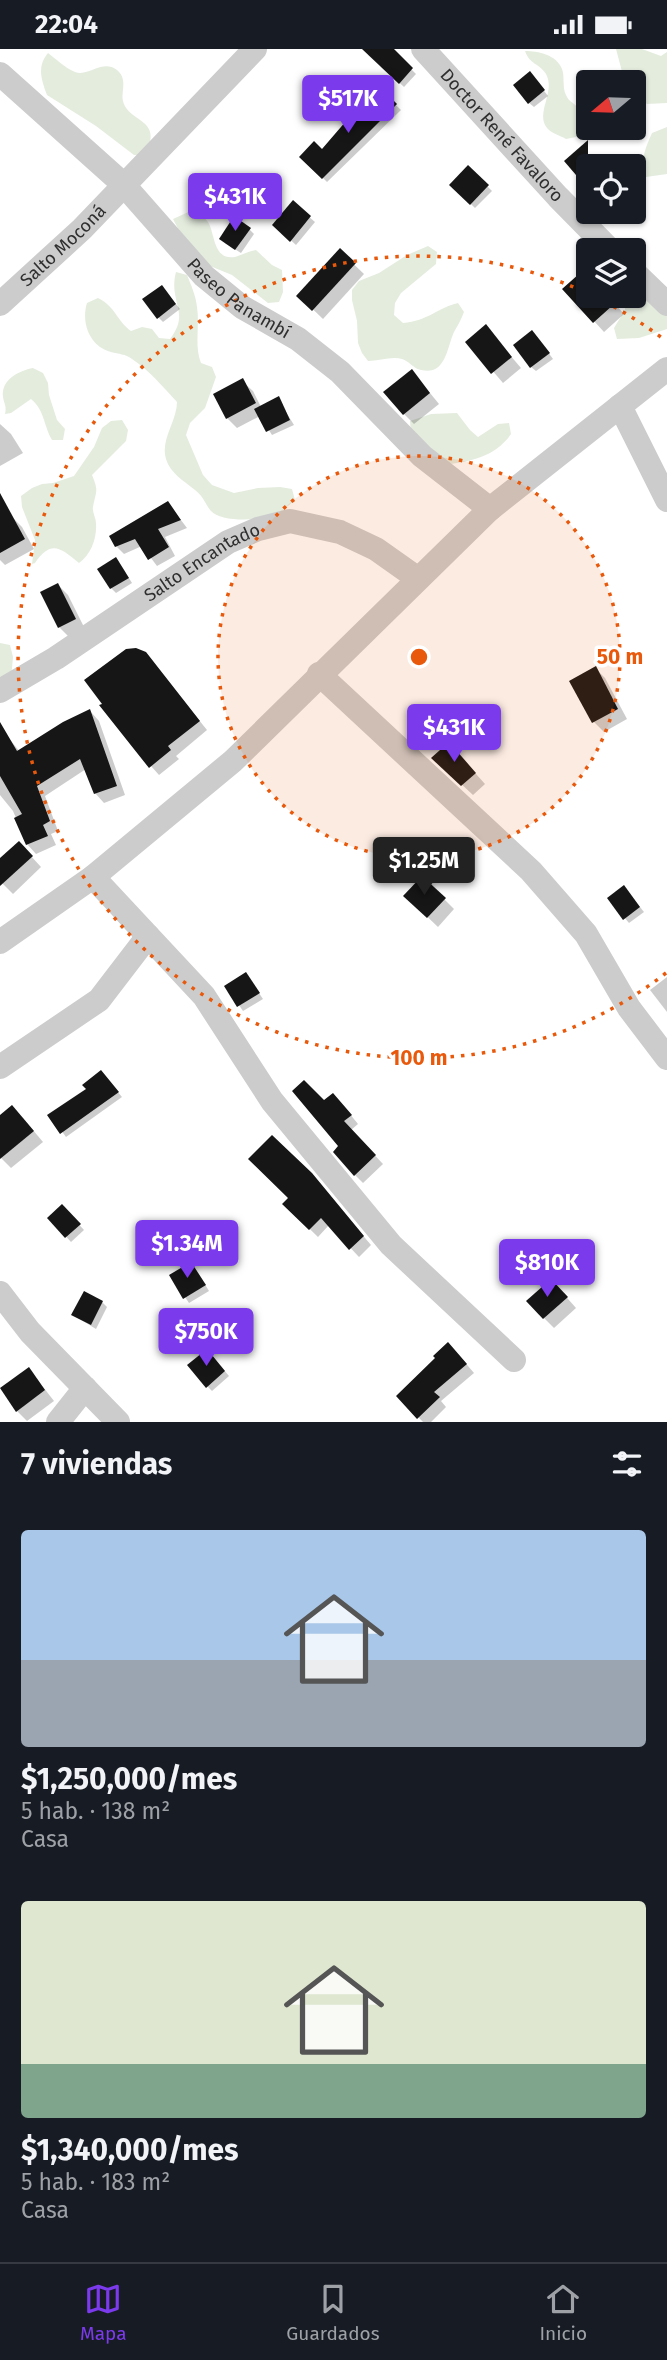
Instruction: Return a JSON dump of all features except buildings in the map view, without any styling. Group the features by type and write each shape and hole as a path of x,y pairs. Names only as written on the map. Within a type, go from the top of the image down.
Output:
{"street":[{"name":"Salto Moconá","path":"0,304 82,229 255,49"},
{"name":"Doctor René Favaloro","path":"434,54 558,197 598,238"},
{"name":"Paseo Panambí","path":"0,74 123,184 204,276 242,307 298,338 340,372 422,456 490,509"},
{"path":"646,284 667,304"},
{"path":"0,943 93,877 233,761 490,509 667,369"},
{"path":"620,406 667,500"},
{"name":"Salto Encantado","path":"0,691 56,658 228,543 258,529 290,521 340,532 376,549 417,578"},
{"path":"319,674 531,871 586,934 629,1008 667,1058"},
{"path":"93,877 204,996 272,1101 391,1245 514,1360"},
{"path":"0,1067 99,1000 148,936"},
{"path":"0,1293 30,1332 118,1422"},
{"path":"58,1422 85,1388"}],"shaded area":[{"path":"616,49 642,49 661,56 667,52 667,103 646,103 646,70 622,70"},
{"path":"525,51 546,55 560,64 566,95 576,105 576,137 566,139 547,128 543,116 548,81 543,70 529,59"},
{"path":"48,53 75,72 106,66 117,70 122,77 126,108 148,127 151,134 145,155 134,155 96,126 47,95 41,73 42,63"},
{"path":"667,127 667,174 646,177 644,154 652,133"},
{"path":"195,209 209,224 217,248 223,255 235,257 256,250 272,265 282,270 283,292 279,302 268,303 232,275 210,266 185,242 173,219"},
{"path":"428,246 437,252 436,264 401,293 395,303 394,315 403,323 412,322 458,303 464,312 441,365 429,371 418,369 398,358 368,361 358,343 352,290 359,281"},
{"path":"176,272 187,275 192,287 198,314 199,356 201,363 212,367 216,377 205,408 190,423 186,435 203,475 212,485 234,493 258,488 292,489 295,500 272,516 233,519 211,511 198,493 174,473 166,459 165,445 177,402 138,363 97,344 86,325 87,303 98,298 109,305 131,331 142,327 152,329 159,338 170,339 179,321 174,283"},
{"path":"646,279 667,302 667,329 639,338 617,339 614,328 625,310 646,308"},
{"path":"33,368 43,373 48,383 57,420 65,429 63,440 52,440 41,413 31,399 11,413 5,414 5,385 17,374"},
{"path":"457,413 478,437 498,424 509,423 511,434 490,453 444,465 411,433 410,421 431,414"},
{"path":"122,420 128,430 126,441 92,475 96,488 93,509 96,529 90,551 79,563 67,553 51,548 32,564 35,540 22,507 21,496 42,484 74,476 94,447 102,428 111,421"},
{"path":"0,643 10,645 13,657 11,679 0,686"}]}
